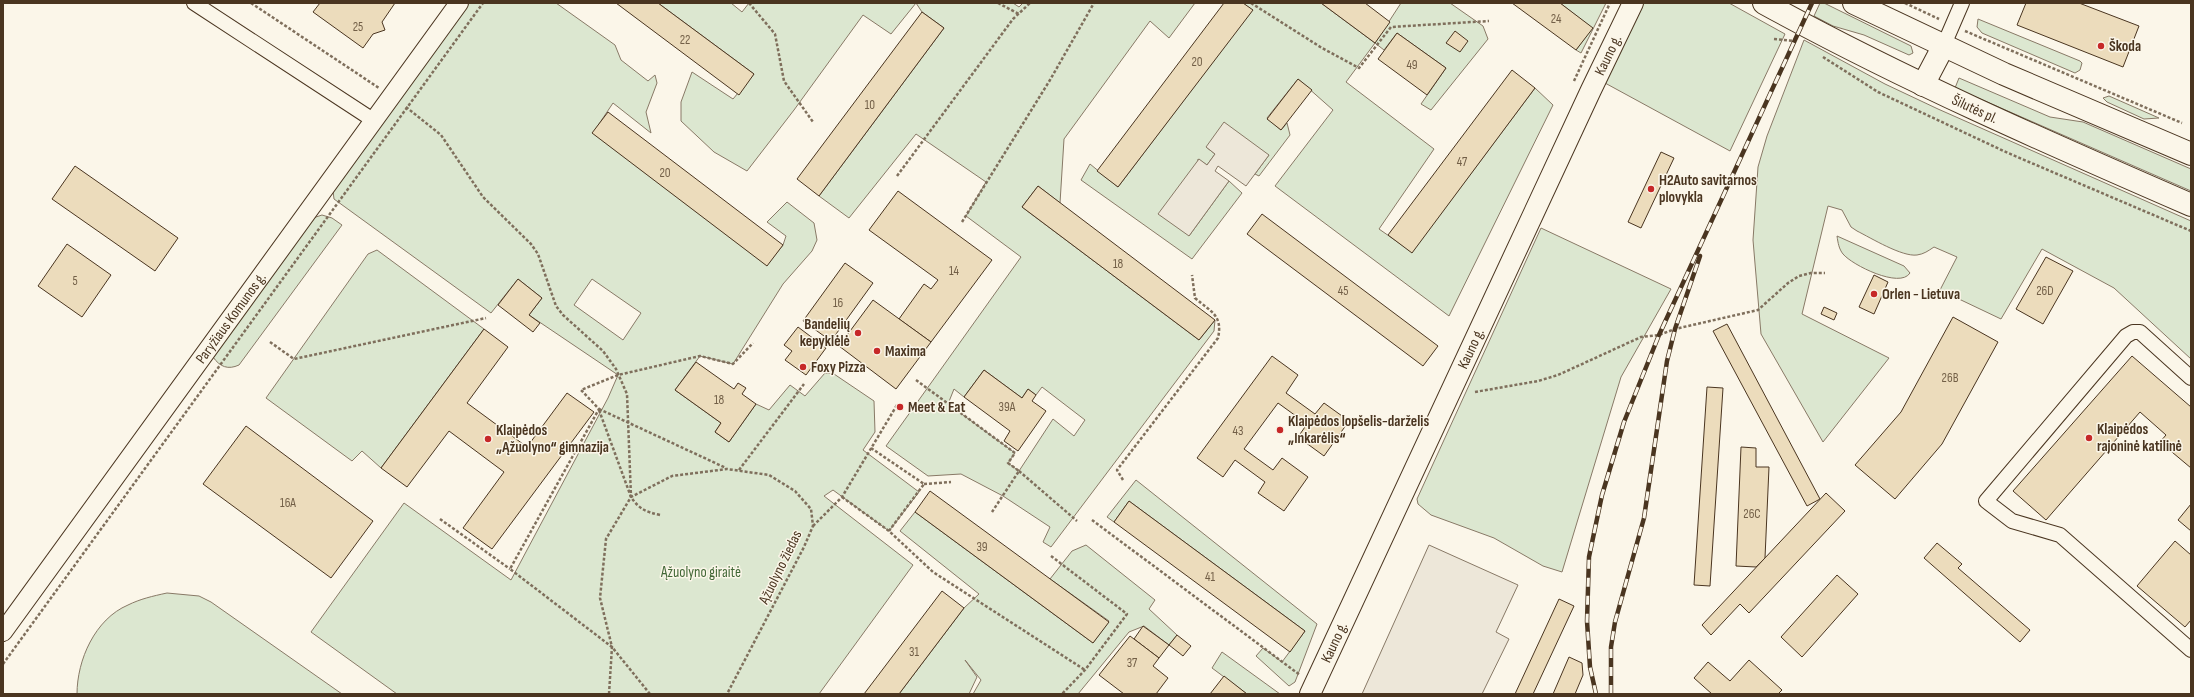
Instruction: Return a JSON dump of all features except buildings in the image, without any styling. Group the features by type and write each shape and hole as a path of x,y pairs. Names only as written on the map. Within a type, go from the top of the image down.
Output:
{"main road":[{"name":"Kauno g.","path":"1307,686 1633,3"},
{"name":"Šilutės pl.","path":"1764,3 1864,58 1923,86 2031,136 2191,205"},
{"path":"1854,3 1943,47 2191,154"},
{"path":"1923,86 1943,47"}],"street":[{"path":"194,3 373,120"},
{"name":"Paryžiaus Komunos g.","path":"3,632 459,3"},
{"path":"1943,47 1962,3"},
{"path":"2191,378 2140,332 2133,332 2126,336 1986,501 2012,521 2060,535 2191,650"}],"path":[{"path":"251,3 391,96"},
{"path":"3,664 483,3"},
{"path":"749,3 776,34 784,81 813,122"},
{"path":"998,3 1019,14"},
{"path":"897,176 1019,14 1030,3"},
{"path":"962,222 1050,80 1094,3"},
{"path":"1251,3 1322,48 1359,68 1391,27 1489,21"},
{"path":"1574,81 1610,3"},
{"path":"1905,3 1952,25 2182,123"},
{"path":"1774,39 1795,41"},
{"path":"1820,56 1878,92 2008,153 2191,231"},
{"path":"408,107 441,135 483,197 531,244 538,254 556,306 562,315 603,350 618,375 626,394 629,424 631,498"},
{"path":"1475,392 1538,381 1558,375 1642,337 1659,335 1675,329 1758,310 1799,276 1811,272 1825,273"},
{"path":"1123,480 1117,470 1218,338 1221,327 1219,319 1195,298 1192,275"},
{"path":"270,342 294,359 486,318"},
{"path":"660,515 645,512 637,506 631,498 599,410 581,390 618,375 700,356 733,364 753,343"},
{"path":"916,380 1015,453 1008,463 1076,521"},
{"path":"739,470 804,384"},
{"path":"812,526 842,497 897,405"},
{"path":"599,410 727,469"},
{"path":"510,569 599,410"},
{"path":"871,448 924,484 951,482"},
{"name":"Ąžuolyno žiedas","path":"609,694 612,647 600,598 606,538 631,498 672,476 727,469 769,475 795,490 811,509 812,526 804,547 727,694"},
{"path":"992,512 1019,471"},
{"path":"889,531 924,484"},
{"path":"842,497 889,531 933,572 1085,670"},
{"path":"440,519 510,569 612,647 650,694"},
{"path":"1092,520 1307,686"},
{"path":"1051,556 1127,614 1085,670 1062,694"}],"green space":[{"name":"Ąžuolyno giraitė","path":"469,3 556,3 615,45 621,60 648,81 655,75 657,83 646,112 651,133 613,103 593,133 767,265 783,245 786,236 767,222 787,202 814,223 817,240 812,251 783,284 733,364 700,356 675,390 721,423 715,432 729,442 756,404 769,410 790,385 805,396 825,373 834,374 874,401 875,432 863,450 919,492 889,531 833,490 824,496 913,565 819,694 397,694 311,632 404,503 511,580 608,398 618,375 529,315 542,298 518,279 491,313 334,199 333,191","holes":["592,279 641,313 623,340 574,305"]},
{"path":"658,3 731,3 742,12 749,3 916,3 891,34 863,15 794,110 747,171 714,152 681,121 681,102 692,72 733,99 754,74"},
{"path":"916,3 1013,3 1019,7 1023,3 1195,3 1169,38 1150,21 1064,139 1060,203 1038,186 1022,207 1199,340 1215,320 1214,331 1051,547 1043,542 1050,527 1003,496 961,474 928,476 886,446 1021,257 966,216 986,182 916,134 849,218 819,196 944,28 922,12","holes":["984,370 1022,398 1028,389 1036,395 1042,387 1085,420 1074,436 1053,419 1019,471 1008,463 1015,453 948,404 954,389 964,397"]},
{"path":"1243,3 1321,3 1375,43 1346,82 1434,149 1379,229 1412,252 1535,88 1553,105 1449,316 1275,186 1333,110 1298,79 1267,118 1281,130 1287,123 1290,135 1259,176 1255,174 1269,155 1206,147 1215,154 1207,165 1198,159 1189,236 1229,181 1242,193 1192,259 1081,180 1090,164 1118,187 1252,10"},
{"path":"1401,3 1450,3 1483,26 1488,39 1431,110 1421,104 1446,68 1397,33 1384,50 1375,43"},
{"path":"1560,3 1606,3 1581,53 1576,50 1592,28"},
{"path":"1642,3 1729,3 1785,34 1730,151 1605,83"},
{"path":"1820,3 1824,3 1911,46 1913,53 1909,55 1864,35 1833,26 1814,16"},
{"path":"1978,19 2080,61 2082,63 2080,70 2075,73 1982,33 1977,27"},
{"path":"1804,40 1885,84 1938,109 2191,221 2191,359 2114,288 2042,249 2001,319 1940,290 1957,257 1934,247 1917,255 1911,255 1895,250 1857,231 1851,227 1842,210 1828,206 1802,314 1889,358 1823,442 1761,334 1753,240 1758,167 1767,136"},
{"path":"1959,78 2050,117 2083,122 2191,169 2191,191 1955,88"},
{"path":"2109,96 2159,118 2144,119 2107,102 2103,98"},
{"path":"322,215 332,218 342,225 239,365 235,367 224,367 218,363 213,357 313,218"},
{"path":"1541,228 1671,289 1621,377 1562,572 1543,566 1494,538 1431,515 1418,504 1417,499"},
{"path":"1837,236 1904,266 1910,273 1905,277 1887,277 1876,274 1856,264 1843,254 1838,243"},
{"path":"377,250 484,329 381,468 362,451 352,461 266,398 368,254"},
{"path":"1136,480 1317,624 1295,682 1289,686 1256,656 1263,648 1282,662 1305,631 1129,501 1114,522 1107,517"},
{"path":"915,512 1093,643 1109,621 1050,579 1072,551 1086,545 1155,600 1149,609 1177,635 1169,645 1144,626 1129,632 1078,694 973,694 981,680 965,660 977,677 969,694 899,694 964,608 979,594 900,531"},
{"path":"167,593 199,596 211,602 342,694 77,694 80,668 84,655 97,630 116,611 147,598"},
{"path":"1222,652 1280,694 1247,694 1212,668"}],"shaded area":[{"path":"1224,122 1269,155 1246,186 1218,166 1215,171 1229,181 1189,236 1158,214 1199,159 1207,165 1215,154 1206,147"},
{"path":"1429,545 1518,585 1496,632 1509,639 1482,694 1362,694"}],"railway":[{"path":"1596,694 1590,667 1587,621 1589,557 1602,495 1624,422 1659,335 1812,3"},
{"path":"1611,694 1611,647 1615,622 1644,518 1667,361 1675,329 1700,256"}],"place":[{"name":"Škoda","path":"2101,46"},
{"name":"H2Auto savitarnos plovykla","path":"1651,189"},
{"name":"Orlen - Lietuva","path":"1874,294"},
{"name":"Bandelių kepyklėlė","path":"858,333"},
{"name":"Maxima","path":"877,351"},
{"name":"Foxy Pizza","path":"803,367"},
{"name":"Meet & Eat","path":"900,407"},
{"name":"Klaipėdos lopšelis-darželis „Inkarėlis“","path":"1280,430"},
{"name":"Klaipėdos rajoninė katilinė","path":"2089,438"},
{"name":"Klaipėdos „Ąžuolyno“ gimnazija","path":"488,439"}]}
